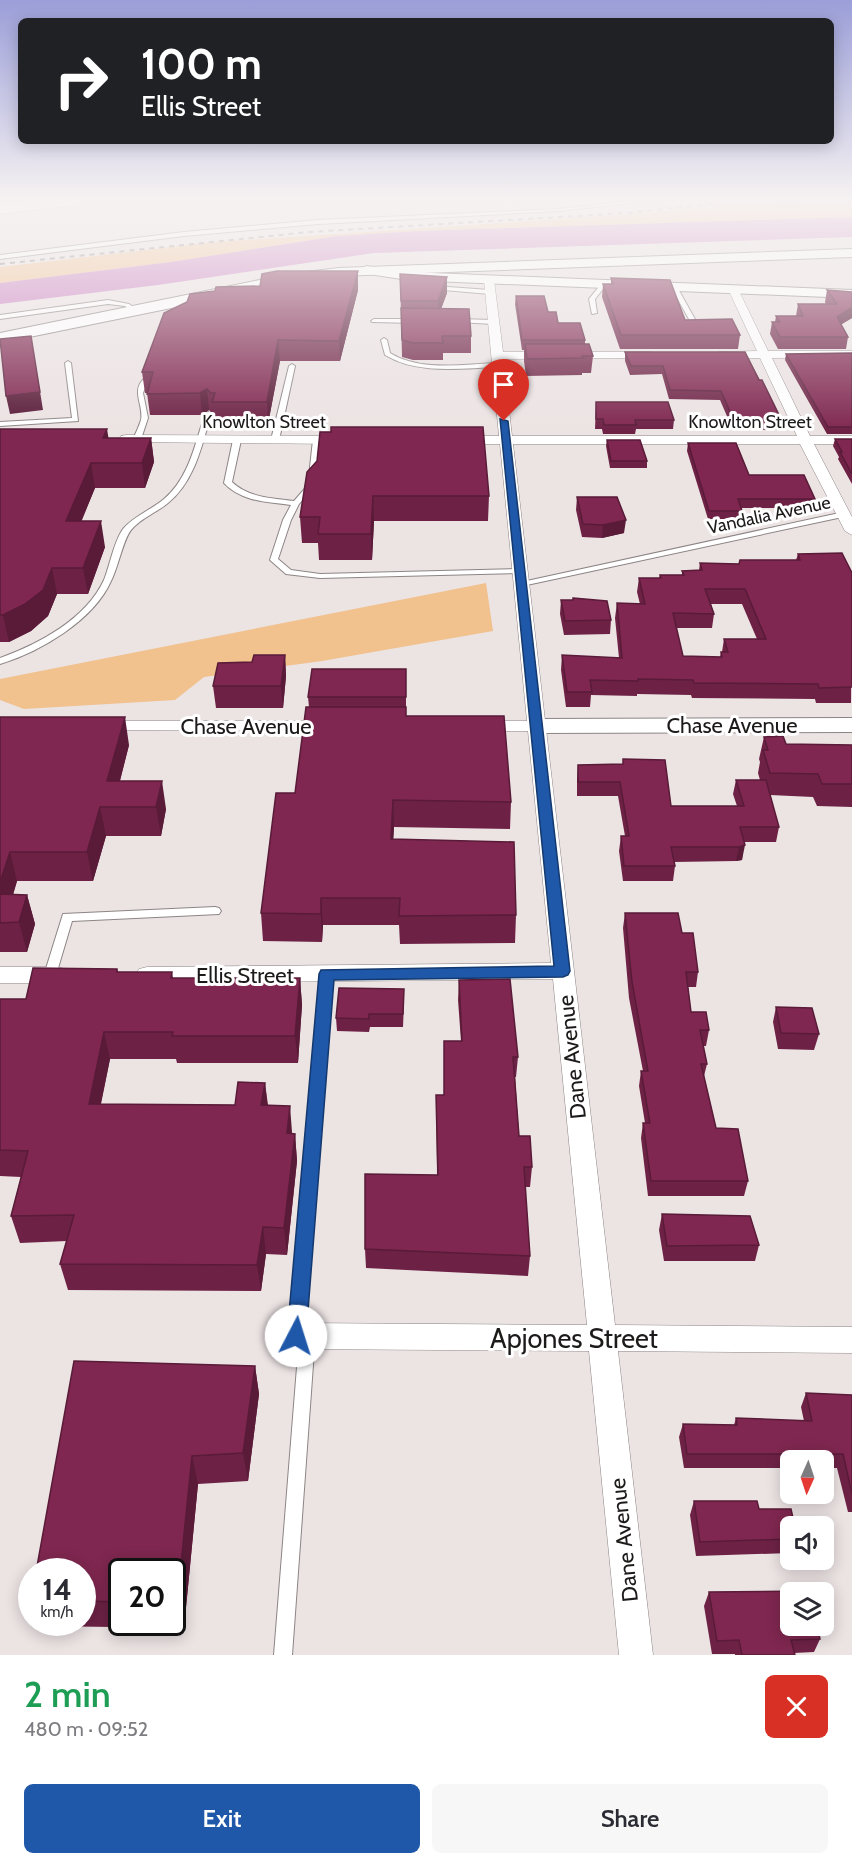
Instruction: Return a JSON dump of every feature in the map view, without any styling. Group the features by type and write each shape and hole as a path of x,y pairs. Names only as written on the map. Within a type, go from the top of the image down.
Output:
{"main road":[{"path":"0,338 303,277"}],"street":[{"path":"399,277 422,283 489,286 604,284 852,294"},
{"path":"575,277 604,284"},
{"name":"Dane Avenue","path":"489,286 636,1655"},
{"path":"733,289 805,440 852,531"},
{"path":"707,355 852,354"},
{"path":"498,360 665,355"},
{"name":"Knowlton Street","path":"114,440 364,440"},
{"name":"Knowlton Street","path":"447,440 852,440"},
{"name":"Chase Avenue","path":"467,726 852,725"},
{"name":"Chase Avenue","path":"88,726 348,726"},
{"name":"Ellis Street","path":"122,975 563,971"},
{"path":"0,975 74,975"},
{"name":"Apjones Street","path":"302,1336 852,1340"}],"lane":[{"path":"594,313 592,299 604,284"},
{"path":"674,287 693,321"},
{"path":"0,317 108,302 127,305 134,310"},
{"path":"374,321 427,321"},
{"path":"449,321 494,322"},
{"path":"384,340 387,354 394,361 404,363 422,365 498,360"},
{"path":"0,424 76,420 68,363"},
{"path":"275,440 292,366"},
{"path":"137,440 145,418 141,393 145,380"},
{"path":"0,661 24,652 61,630 88,608 103,590 125,532 131,525 167,501 186,480 208,414"},
{"path":"237,440 228,483 236,492 296,503 312,485 317,440"},
{"name":"Vandalia Avenue","path":"296,503 279,538 274,560 289,572 320,576 521,578 700,545 844,514"},
{"path":"50,975 67,917 215,911"},
{"path":"283,1655 326,974"}],"shaded area":[{"path":"0,277 47,277 0,283"},
{"path":"47,277 210,277 0,304 0,283"},
{"path":"486,583 493,631 322,661 204,677 175,700 24,709 0,700 0,679"}],"building":[{"path":"261,277 356,277 339,341 278,340 267,402 212,402 215,393 207,389 200,393 147,394 153,372 142,372 164,313 187,302 190,294 215,291 216,287 260,286"},
{"path":"400,277 447,277 438,301 401,301"},
{"path":"611,278 670,280 685,320 732,319 740,335 621,335 603,284 613,284"},
{"path":"827,290 852,292 852,307 837,317 848,337 780,337 772,322 780,322 776,316 803,316 798,304 837,304"},
{"path":"516,296 544,296 548,312 556,312 558,323 580,323 585,340 522,340"},
{"path":"401,308 469,309 471,336 442,336 443,343 413,343 402,340"},
{"path":"31,336 40,392 6,396 0,339"},
{"path":"525,344 589,344 593,356 527,359"},
{"path":"625,352 745,352 782,421 734,421 721,391 670,390 663,366 631,366"},
{"path":"852,353 852,427 828,427 786,354"},
{"path":"596,402 668,402 674,420 635,420 636,425 604,425 603,419 596,419"},
{"path":"331,427 483,427 489,496 373,496 371,534 318,534 320,517 300,517 307,472 317,461 320,432 331,432"},
{"path":"0,429 107,429 103,438 151,438 142,463 91,463 66,521 101,521 83,568 52,568 43,590 25,604 3,615 0,615"},
{"path":"835,439 852,439 852,474 840,452 842,452"},
{"path":"607,440 640,440 647,461 611,461"},
{"path":"688,443 736,443 749,475 804,475 815,499 738,499 742,511 709,511"},
{"path":"577,497 617,497 626,520 603,525 583,524"},
{"path":"842,553 852,573 852,687 819,688 818,684 694,683 693,680 638,679 638,681 590,680 592,692 567,692 562,655 622,658 617,603 645,604 639,578 684,575 682,571 702,570 700,563 739,564 740,560 800,560 798,554","holes":["705,589 745,589 766,639 724,639 728,652 721,652 722,657 683,656 673,613 714,614"]},
{"path":"573,598 607,601 611,620 565,621 561,600 573,600"},
{"path":"254,655 285,655 281,686 213,686 218,663 252,662"},
{"path":"312,669 406,669 406,697 308,697"},
{"path":"306,707 406,707 406,716 504,716 511,802 393,800 391,839 514,842 516,915 399,916 400,898 321,898 321,914 261,913 276,793 295,793"},
{"path":"0,717 125,717 107,781 162,781 156,807 100,807 87,852 10,852 0,882"},
{"path":"783,736 786,744 852,745 852,784 822,784 818,774 770,773 763,750 768,750 764,737"},
{"path":"623,759 665,760 671,806 744,806 736,780 766,780 779,827 740,827 745,845 739,847 671,847 675,866 624,866 621,836 629,836 620,782 578,782 578,765 623,764"},
{"path":"0,894 27,895 19,922 0,923"},
{"path":"625,913 678,913 682,933 693,933 698,972 686,972 691,1012 706,1012 709,1030 700,1030 707,1064 701,1064 716,1128 738,1129 748,1181 651,1181 643,1123 650,1123 641,1071 648,1071 632,982"},
{"path":"33,968 172,972 171,978 300,978 295,1036 172,1036 173,1032 104,1032 89,1104 235,1105 238,1082 265,1083 261,1105 290,1106 287,1133 295,1134 284,1228 263,1227 257,1265 60,1264 74,1215 11,1216 28,1151 0,1150 0,999 26,999"},
{"path":"510,979 518,1057 513,1057 519,1136 530,1136 532,1167 524,1167 530,1256 365,1249 365,1174 438,1175 436,1095 444,1095 444,1041 462,1041 459,980"},
{"path":"339,988 404,989 403,1014 369,1014 369,1019 336,1018"},
{"path":"776,1007 812,1008 819,1034 781,1033"},
{"path":"662,1214 750,1216 759,1245 667,1246"},
{"path":"74,1361 255,1366 243,1453 192,1456 182,1558 108,1558 108,1602 96,1601 96,1558 39,1558"},
{"path":"806,1393 852,1395 852,1494 843,1454 834,1454 834,1450 780,1450 780,1454 687,1454 683,1424 737,1425 736,1418 812,1421"},
{"path":"694,1501 757,1501 759,1509 791,1509 793,1516 780,1516 780,1539 700,1542"},
{"path":"780,1591 780,1636 819,1636 820,1639 791,1640 795,1655 742,1655 739,1640 717,1641 709,1592"}],"route":[{"path":"296,1336 326,974 563,971 504,421"}]}
